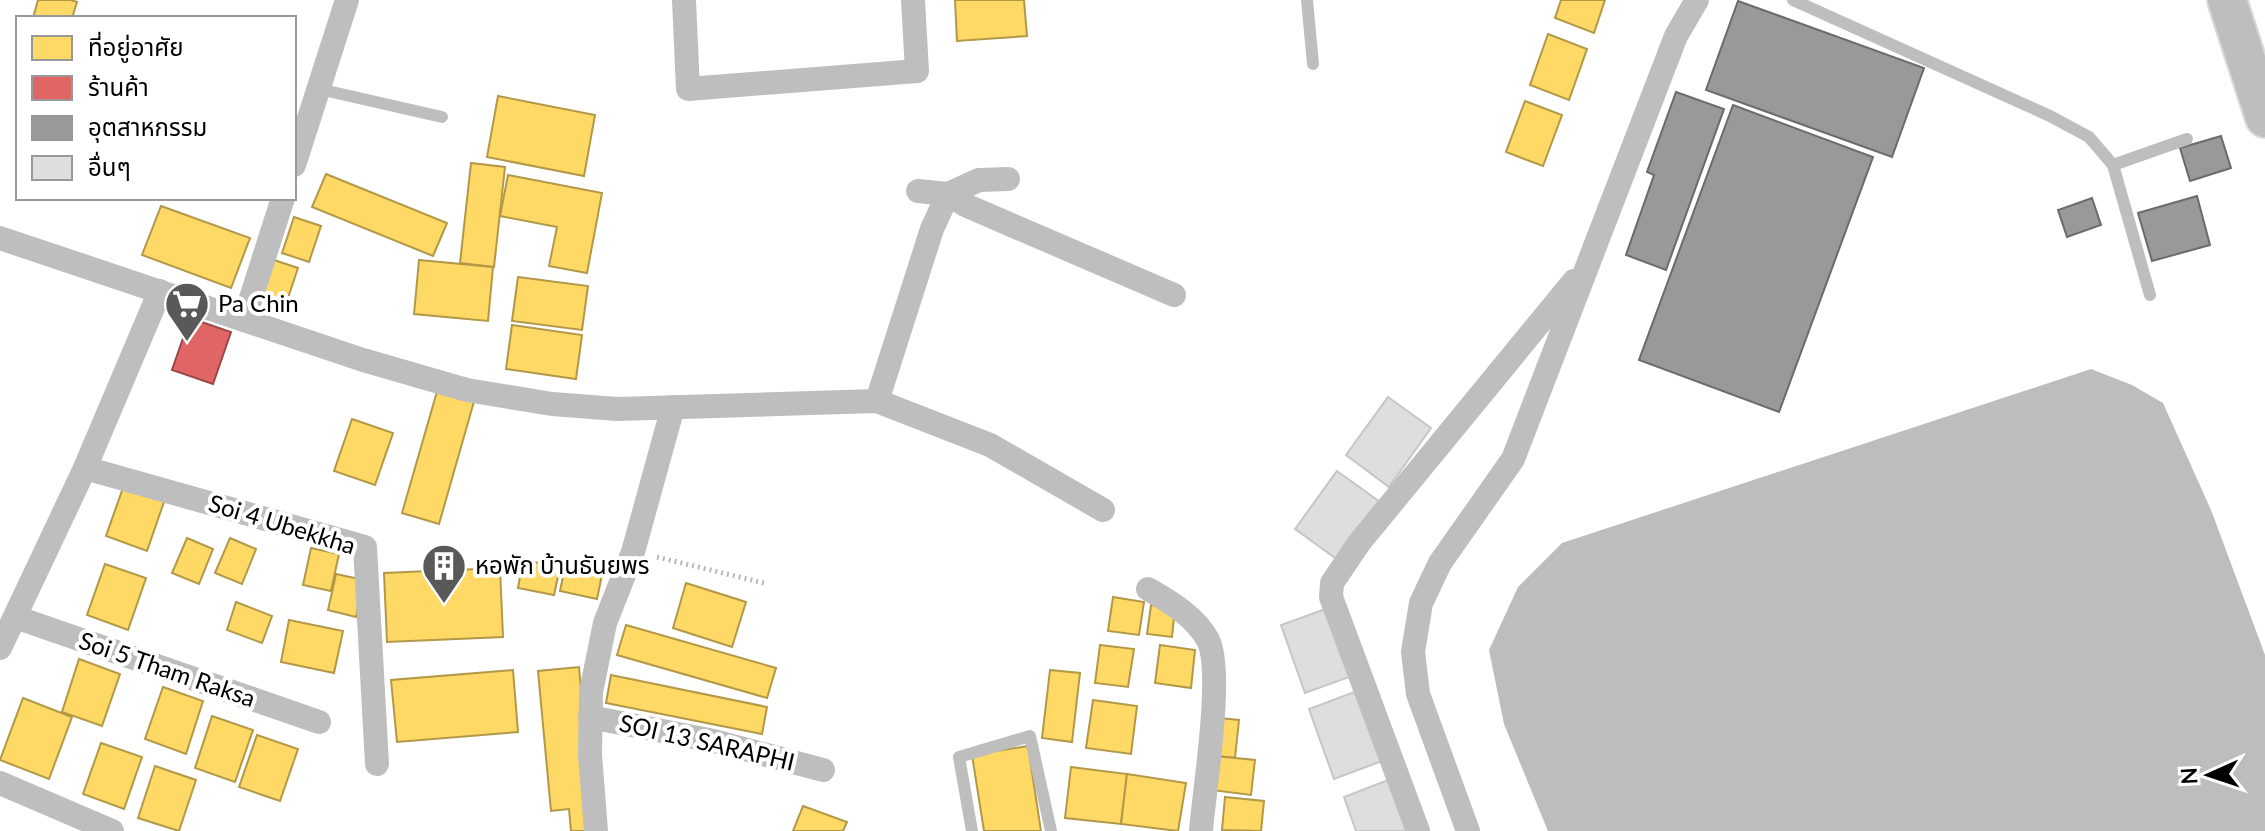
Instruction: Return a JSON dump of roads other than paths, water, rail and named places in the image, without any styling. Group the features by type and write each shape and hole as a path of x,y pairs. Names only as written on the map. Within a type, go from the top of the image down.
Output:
{"main road":[{"path":"2227,0 2265,118"}],"street":[{"path":"296,159 347,0"},
{"path":"684,0 688,89 917,71 913,0"},
{"path":"1468,831 1418,694 1413,652 1421,603 1440,563 1513,459 1676,36 1697,0"},
{"path":"877,401 932,229 948,194 979,180 1008,179"},
{"path":"918,191 948,194 965,205 1174,295"},
{"path":"244,320 282,200"},
{"path":"0,238 244,320 467,390 552,404 617,409 877,401 990,445 1103,510"},
{"path":"1418,831 1331,597 1332,583 1359,543 1588,264"},
{"path":"0,648 85,468 160,291"},
{"path":"596,831 591,692 605,623 633,552 673,407"},
{"name":"Soi 4 Ubekkha","path":"85,468 365,547 377,764"},
{"path":"1148,589 1179,607 1206,636 1213,651 1213,693 1201,831"},
{"name":"Soi 5 Tham Raksa","path":"15,617 319,722"},
{"name":"SOI 13 SARAPHI","path":"590,717 714,741 823,770"},
{"path":"0,783 112,831"}],"lane":[{"path":"1307,0 1313,64"},
{"path":"1793,0 2050,116 2089,137 2113,165 2150,295"},
{"path":"319,89 442,117"},
{"path":"2113,165 2187,139"},
{"path":"972,831 959,757 1030,736 1051,831"}],"place":[{"name":"Pa Chin","path":"187,343"},
{"name":"หอพัก บ้านธันยพร","path":"444,605"}]}
